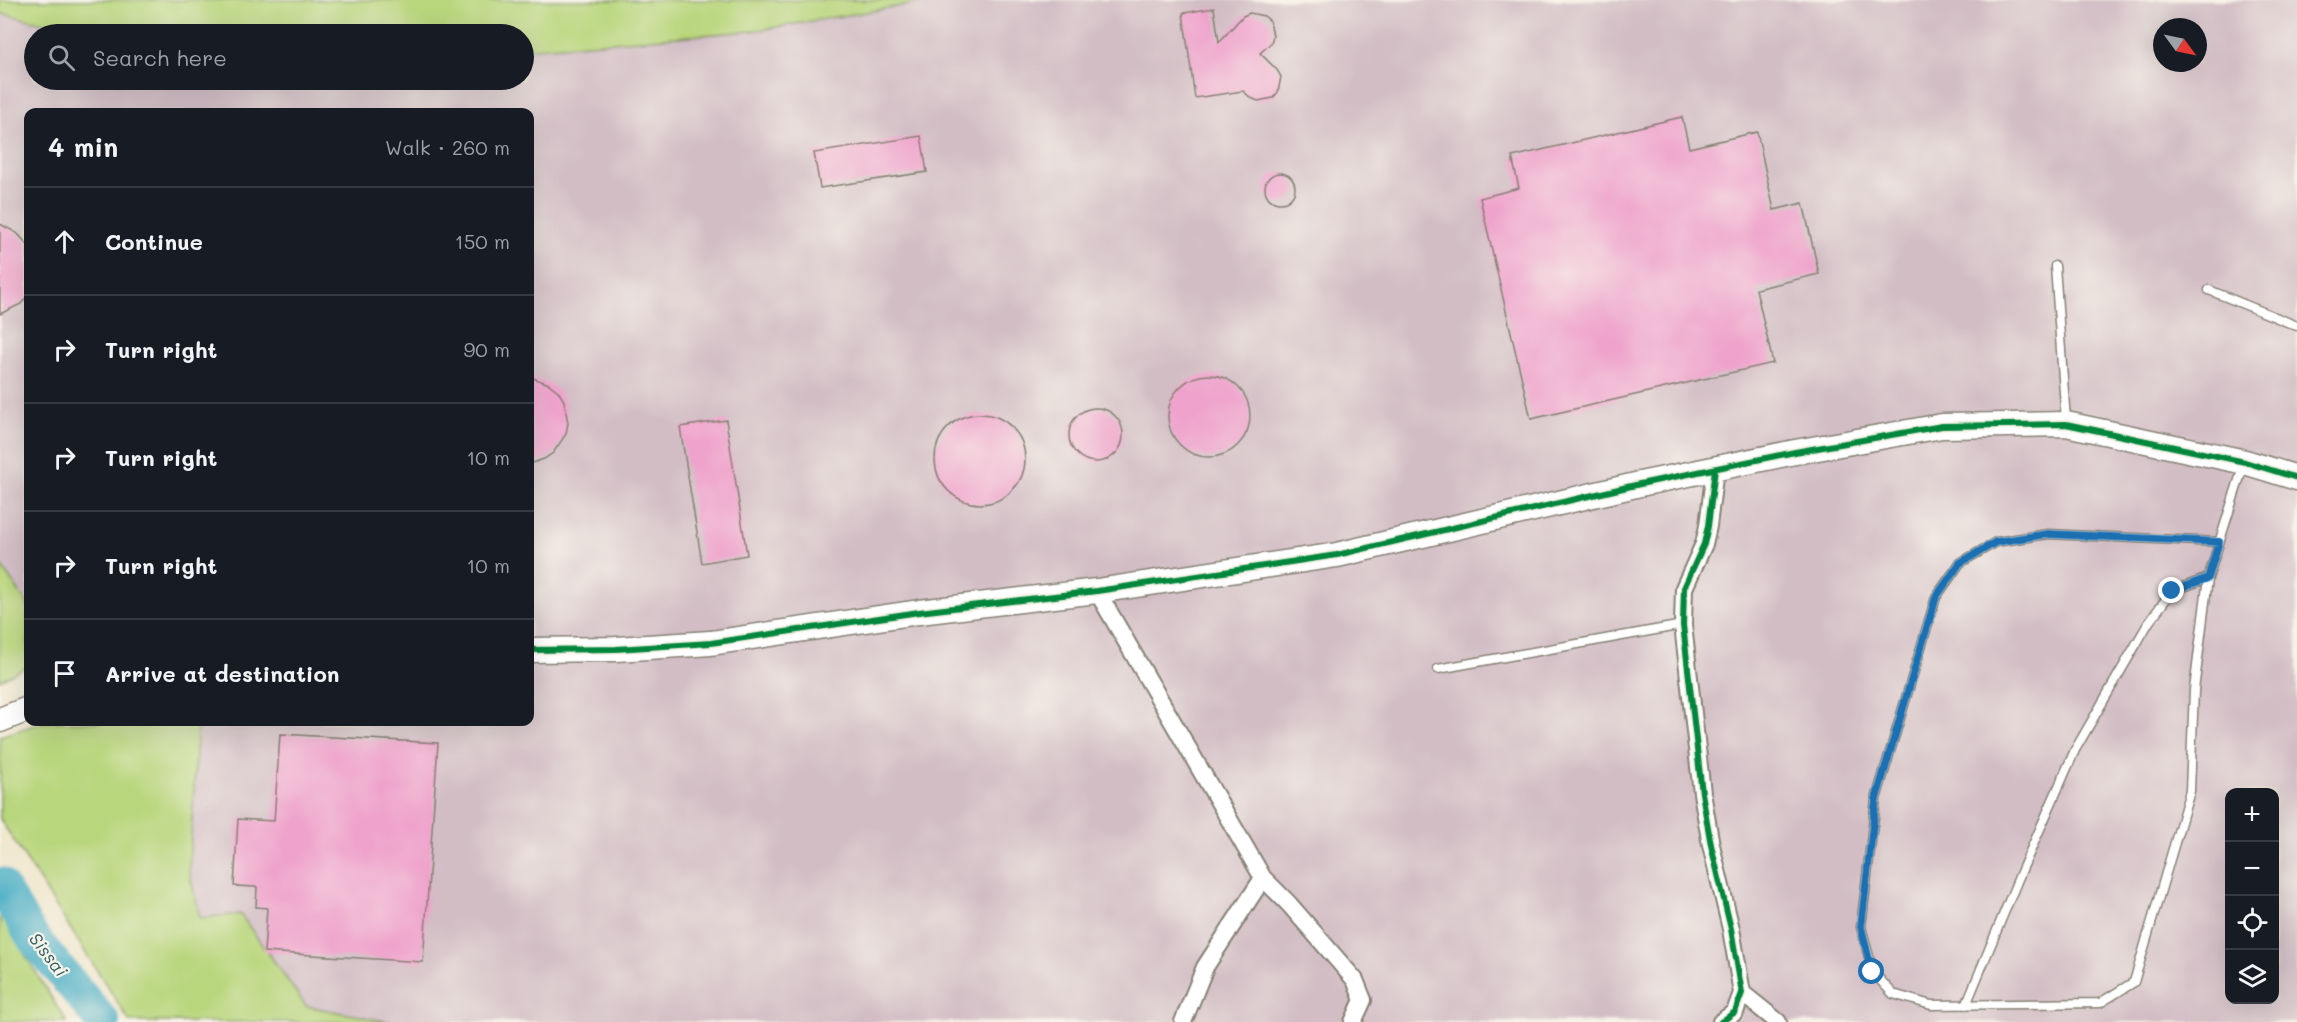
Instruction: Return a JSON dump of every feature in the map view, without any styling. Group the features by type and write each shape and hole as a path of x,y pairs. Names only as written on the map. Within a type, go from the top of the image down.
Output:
{"street":[{"path":"534,650 616,649 711,643 930,611 1097,591 1337,555 1715,469 1942,426 2066,424 2245,462 2297,478"},
{"path":"1715,469 1704,544 1684,588 1683,625 1709,834 1731,928 1742,993 1735,1012 1721,1022"},
{"path":"1097,591 1263,878 1289,904 1355,980 1363,1000 1353,1022"},
{"path":"0,720 24,711"},
{"path":"1183,1022 1206,967 1263,878"},
{"path":"1742,993 1778,1022"}],"lane":[{"path":"2055,266 2066,424"},
{"path":"2209,290 2297,326"},
{"path":"2219,542 2048,534 1996,542 1960,563 1936,597 1876,799 1861,927 1872,972 1893,994 1931,1005 2100,1003 2134,982 2190,791 2194,690 2208,578 2245,462"},
{"path":"1966,1005 2075,750 2150,622 2172,591 2208,578"},
{"path":"1438,669 1683,625"}],"shaded area":[{"path":"937,0 2297,0 2297,1022 169,1022 77,726 534,726 534,108 24,108 24,599 0,564 0,13 48,24 24,24 24,90 534,90 534,48 753,31"}],"green space":[{"path":"0,0 937,0 753,31 534,48 534,24 48,24 0,13"},
{"path":"0,564 24,599 24,668 0,680"},
{"path":"31,726 198,726 189,870 200,918 240,914 306,1006 391,1022 130,1022 0,819 0,736"},
{"path":"0,914 59,1010 67,1022 0,1022"}],"building":[{"path":"1214,8 1219,42 1243,16 1250,13 1264,16 1270,21 1273,36 1271,43 1260,53 1281,77 1278,92 1273,98 1258,101 1243,91 1195,98 1183,13"},
{"path":"1682,117 1689,148 1757,132 1774,210 1803,203 1819,274 1756,289 1773,363 1531,419 1480,198 1519,188 1512,157"},
{"path":"921,136 927,172 820,188 814,153"},
{"path":"1280,173 1286,174 1294,182 1294,194 1286,202 1280,203 1274,202 1266,194 1265,188 1266,182 1274,174"},
{"path":"0,224 17,233 24,241 24,300 21,304 0,314"},
{"path":"1201,375 1217,375 1232,382 1243,393 1250,408 1247,432 1238,445 1217,457 1201,457 1186,450 1175,439 1168,424 1168,408 1175,393 1186,382"},
{"path":"534,378 549,384 558,391 564,401 568,423 566,434 553,453 534,463"},
{"path":"1096,408 1106,410 1115,416 1121,425 1123,435 1121,445 1115,454 1106,460 1096,462 1086,460 1077,454 1071,445 1069,435 1071,425 1077,416 1086,410"},
{"path":"980,414 997,418 1012,427 1021,442 1025,459 1021,476 1012,491 997,500 980,504 963,500 948,491 939,476 935,459 939,442 948,427 963,418"},
{"path":"726,420 747,555 702,563 680,427"},
{"path":"280,734 438,743 423,962 264,952 267,908 256,907 257,887 234,886 238,819 274,821"}],"waterway":[{"name":"Sissai","path":"0,884 33,938 103,1022"}],"cycle path":[{"path":"534,650 616,649 711,643 919,612 1097,591 1337,555 1640,484 1795,452 1942,426 2066,424 2245,462 2297,478"},
{"path":"1715,469 1704,544 1684,588 1683,625 1702,793 1742,993 1735,1012 1721,1022"}],"route":[{"path":"1872,972 1861,927 1876,799 1936,597 1960,563 1996,542 2048,534 2219,542 2208,578 2172,591"}]}
